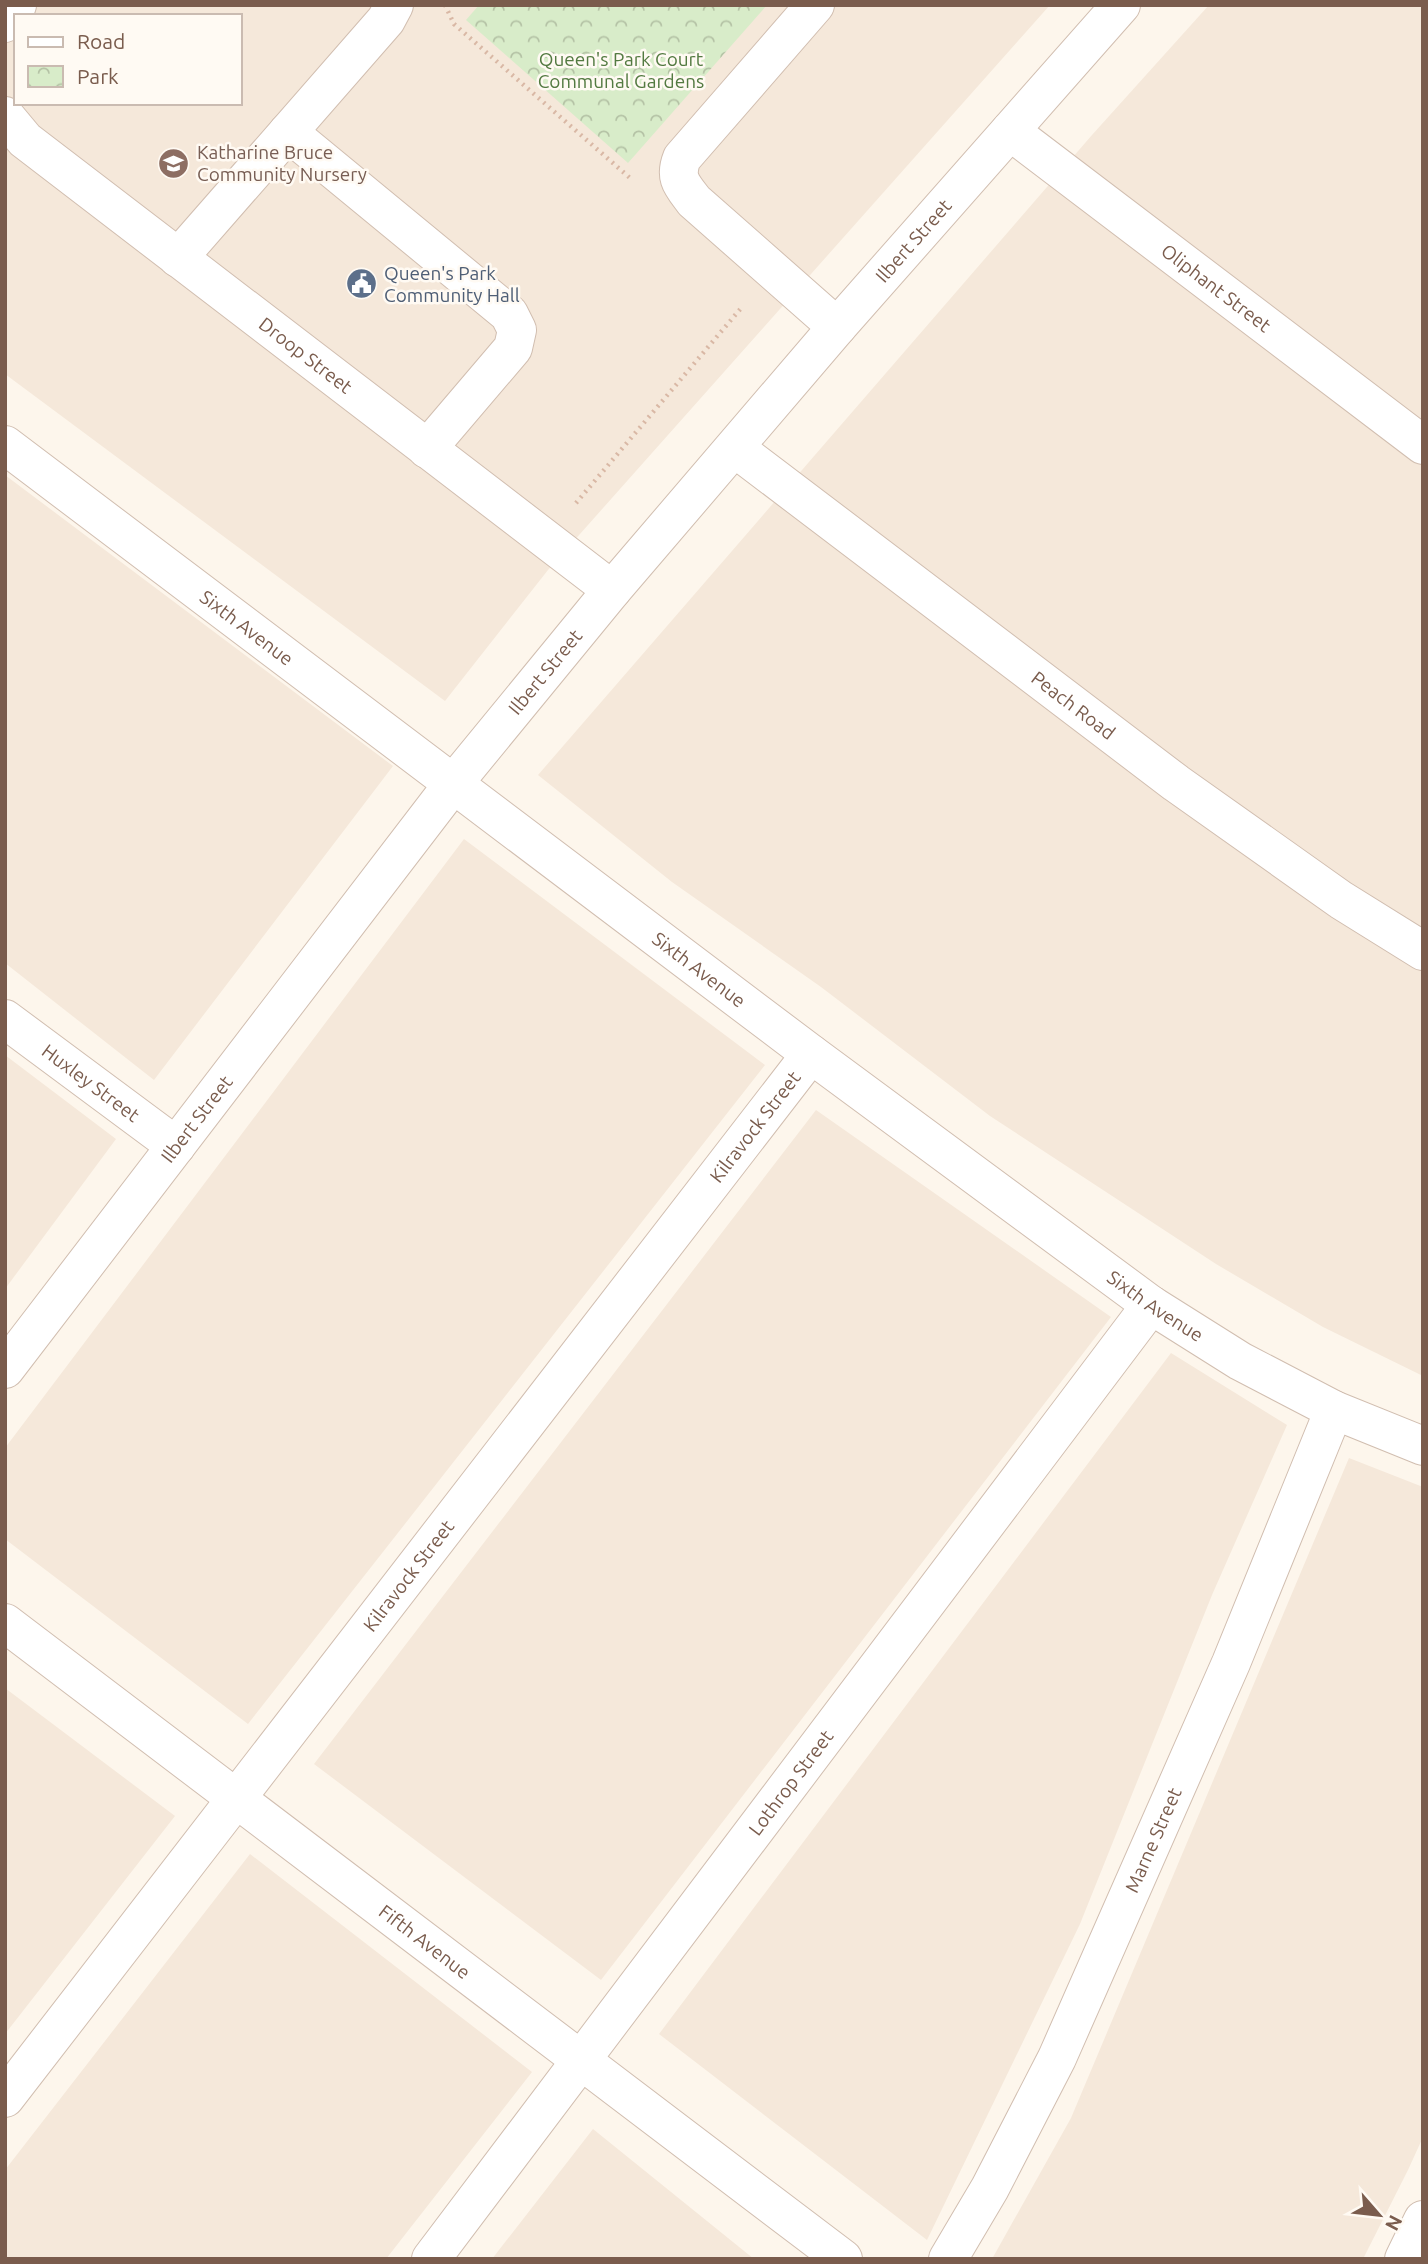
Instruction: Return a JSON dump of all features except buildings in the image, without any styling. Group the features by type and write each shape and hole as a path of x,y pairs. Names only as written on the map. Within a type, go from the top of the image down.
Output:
{"street":[{"path":"5,23 16,5"},
{"path":"178,258 386,20 394,5"},
{"path":"815,5 682,158 678,169 680,182 694,201 837,327"},
{"name":"Ilbert Street","path":"5,1369 453,784 612,590 837,327 1121,5"},
{"name":"Droop Street","path":"5,116 25,140 612,590"},
{"name":"Oliphant Street","path":"1010,131 1423,445"},
{"path":"288,132 509,314 517,330 513,348 428,449"},
{"name":"Sixth Avenue","path":"5,445 811,1054 1151,1305 1240,1361 1334,1410 1423,1446"},
{"name":"Peach Road","path":"734,448 1176,783 1341,900 1423,950"},
{"name":"Huxley Street","path":"5,1019 176,1146"},
{"name":"Kilravock Street","path":"5,2098 811,1054"},
{"name":"Lothrop Street","path":"431,2259 1151,1305"},
{"name":"Marne Street","path":"948,2259 990,2188 1057,2058 1231,1663 1334,1410"},
{"name":"Fifth Avenue","path":"5,1623 843,2259"},
{"path":"1404,2259 1423,2220"}],"path":[{"path":"445,5 454,24 664,207 694,201"},
{"path":"546,539 772,271"}],"shaded area":[{"path":"5,5 1050,5 548,570 445,701 5,374"},
{"path":"1209,5 1423,5 1423,1376 1323,1327 1216,1264 990,1116 821,987 672,882 538,775 1092,135"},
{"path":"5,475 393,766 154,1080 5,963"},
{"path":"464,839 765,1065 248,1724 5,1539 5,1448"},
{"path":"5,1055 116,1139 5,1289"},
{"path":"816,1110 1111,1317 601,1980 314,1764"},
{"path":"1171,1353 1287,1425 1212,1595 1080,1924 927,2240 659,2034"},
{"path":"1349,1458 1423,1487 1423,2137 1363,2259 992,2259 1071,2118"},
{"path":"5,1688 175,1816 5,2034"},
{"path":"250,1854 532,2072 386,2259 5,2259 5,2170"},
{"path":"593,2129 754,2259 492,2259"}],"green space":[{"name":"Queen's Park Court Communal Gardens","path":"479,5 767,5 628,163 466,20"}],"place":[{"name":"Katharine Bruce Community Nursery","path":"174,163"},
{"name":"Queen's Park Community Hall","path":"361,284"}]}
